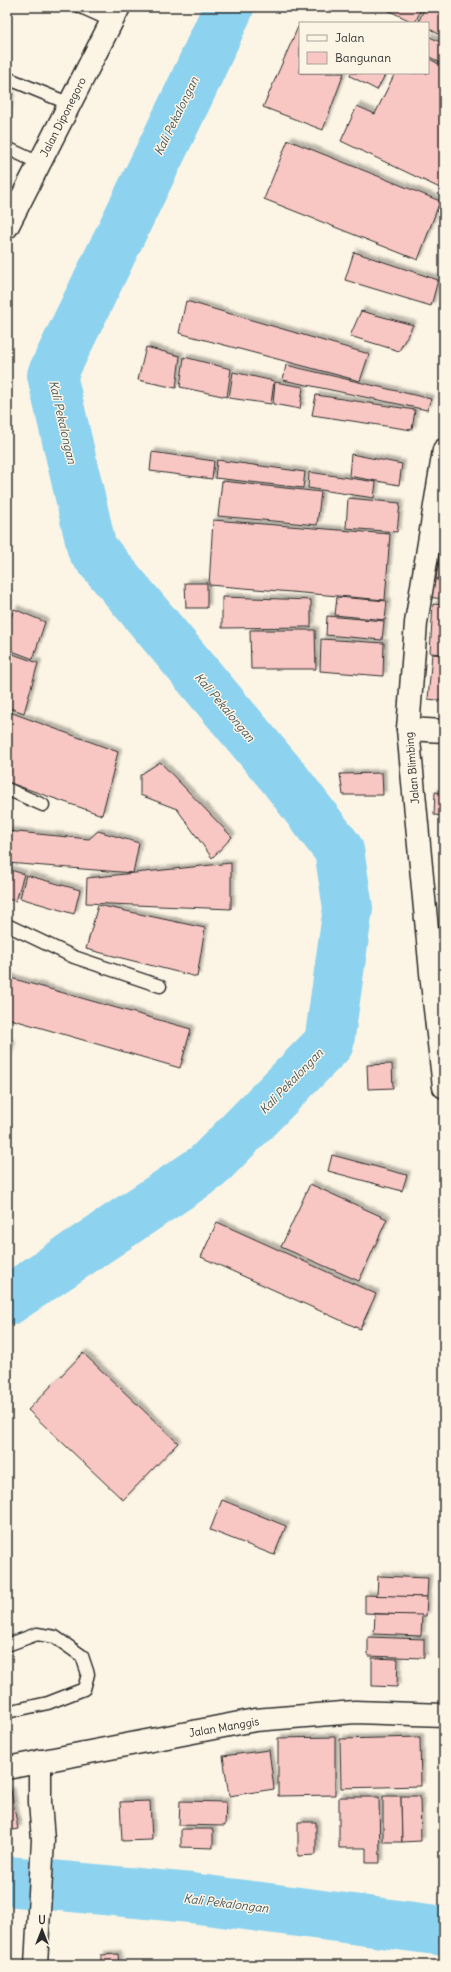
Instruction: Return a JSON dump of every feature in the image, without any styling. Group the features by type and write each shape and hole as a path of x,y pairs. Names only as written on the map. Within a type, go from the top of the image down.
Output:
{"street":[{"name":"Jalan Diponegoro","path":"7,227 115,14"},
{"name":"Jalan Blimbing","path":"444,450 416,623 408,729 438,983 444,1087"},
{"path":"408,729 444,731"},
{"name":"Jalan Manggis","path":"7,1768 255,1720 356,1712 444,1715"},
{"path":"36,1965 37,1929 44,1840 40,1802 40,1761"}],"lane":[{"path":"81,7 115,14"},
{"path":"7,78 70,104"},
{"path":"7,148 39,163"},
{"path":"7,789 43,805"},
{"path":"7,925 74,957 160,986"},
{"path":"7,1645 37,1634 55,1637 82,1656 88,1674 84,1689 48,1703 7,1712"}],"building":[{"path":"381,7 422,7 415,22"},
{"path":"425,7 433,7 444,12 444,37 429,29 429,22 418,22"},
{"path":"298,27 299,74 344,74 323,130 263,107"},
{"path":"429,36 444,44 444,65 429,57"},
{"path":"429,59 444,67 444,190 341,141 357,106 375,114 395,74 429,74"},
{"path":"351,74 385,74 377,90 350,76"},
{"path":"7,95 11,95 7,118"},
{"path":"288,140 440,201 418,260 264,199"},
{"path":"354,252 438,280 431,306 345,280"},
{"path":"186,301 369,354 360,381 179,333"},
{"path":"361,311 413,325 399,351 350,336"},
{"path":"146,347 180,356 176,388 138,380"},
{"path":"184,357 231,369 227,397 180,387"},
{"path":"286,365 431,399 427,410 283,380"},
{"path":"233,372 274,381 271,404 229,398"},
{"path":"275,382 303,387 300,409 273,404"},
{"path":"316,395 415,410 412,430 312,415"},
{"path":"152,452 214,461 212,479 150,471"},
{"path":"351,454 402,464 399,485 349,476"},
{"path":"217,460 305,472 303,488 215,478"},
{"path":"309,472 376,482 374,498 308,488"},
{"path":"222,481 321,492 317,525 218,516"},
{"path":"348,498 400,503 397,532 346,528"},
{"path":"213,520 390,534 385,600 209,585"},
{"path":"444,541 444,562 439,561"},
{"path":"439,561 444,562 444,580 436,578"},
{"path":"431,579 444,581 444,599 427,597"},
{"path":"185,583 207,583 207,608 186,608"},
{"path":"222,597 311,600 311,627 222,628"},
{"path":"337,597 387,601 385,620 335,615"},
{"path":"433,604 444,605 444,654 430,653"},
{"path":"14,609 45,622 33,659 7,649 7,628"},
{"path":"327,616 384,621 382,640 326,635"},
{"path":"250,630 315,630 316,669 251,669"},
{"path":"321,639 384,643 383,676 320,671"},
{"path":"7,652 38,663 24,713 7,707"},
{"path":"432,654 444,655 444,701 428,699"},
{"path":"7,711 118,752 102,815 7,782"},
{"path":"160,762 232,837 212,858 177,809 140,795 140,775"},
{"path":"382,773 383,795 343,795 340,774"},
{"path":"435,792 444,793 444,816 434,815"},
{"path":"441,821 444,821 444,866 442,866"},
{"path":"7,831 89,839 98,831 139,843 133,873 7,863"},
{"path":"231,863 231,909 86,903 87,878"},
{"path":"7,869 24,874 16,901 7,899"},
{"path":"26,875 80,890 74,914 20,898"},
{"path":"98,905 205,928 197,977 86,949"},
{"path":"7,977 191,1029 180,1068 7,1018"},
{"path":"7,1043 12,1045 7,1061"},
{"path":"392,1064 393,1088 368,1089 367,1065"},
{"path":"332,1155 407,1175 402,1191 328,1171"},
{"path":"310,1184 387,1219 359,1281 281,1247"},
{"path":"217,1222 376,1294 360,1329 201,1257"},
{"path":"83,1353 178,1443 123,1500 28,1410"},
{"path":"222,1500 286,1526 274,1555 210,1530"},
{"path":"378,1576 428,1578 427,1597 377,1596"},
{"path":"365,1595 427,1597 426,1616 365,1613"},
{"path":"375,1614 422,1615 421,1636 374,1634"},
{"path":"368,1637 424,1639 424,1658 368,1656"},
{"path":"372,1658 398,1659 397,1687 372,1686"},
{"path":"335,1737 335,1795 278,1796 278,1738"},
{"path":"420,1737 421,1786 341,1788 340,1739"},
{"path":"269,1750 274,1789 229,1796 223,1756"},
{"path":"11,1791 18,1829 7,1831 7,1792"},
{"path":"383,1796 401,1796 402,1842 383,1842"},
{"path":"401,1796 420,1796 421,1841 402,1842"},
{"path":"339,1797 379,1797 380,1863 366,1863 366,1848 339,1848"},
{"path":"150,1801 152,1840 122,1841 120,1802"},
{"path":"180,1801 226,1802 225,1826 179,1825"},
{"path":"298,1822 316,1822 316,1855 298,1856"},
{"path":"181,1829 213,1829 213,1848 181,1847"},
{"path":"118,1954 119,1965 101,1965 101,1955"}],"waterway":[{"name":"Kali Pekalongan","path":"7,1301 207,1167 329,1043 348,908 339,850 284,778 92,549 52,375 189,94 229,7"},
{"name":"Kali Pekalongan","path":"7,1881 191,1898 444,1931"}]}
